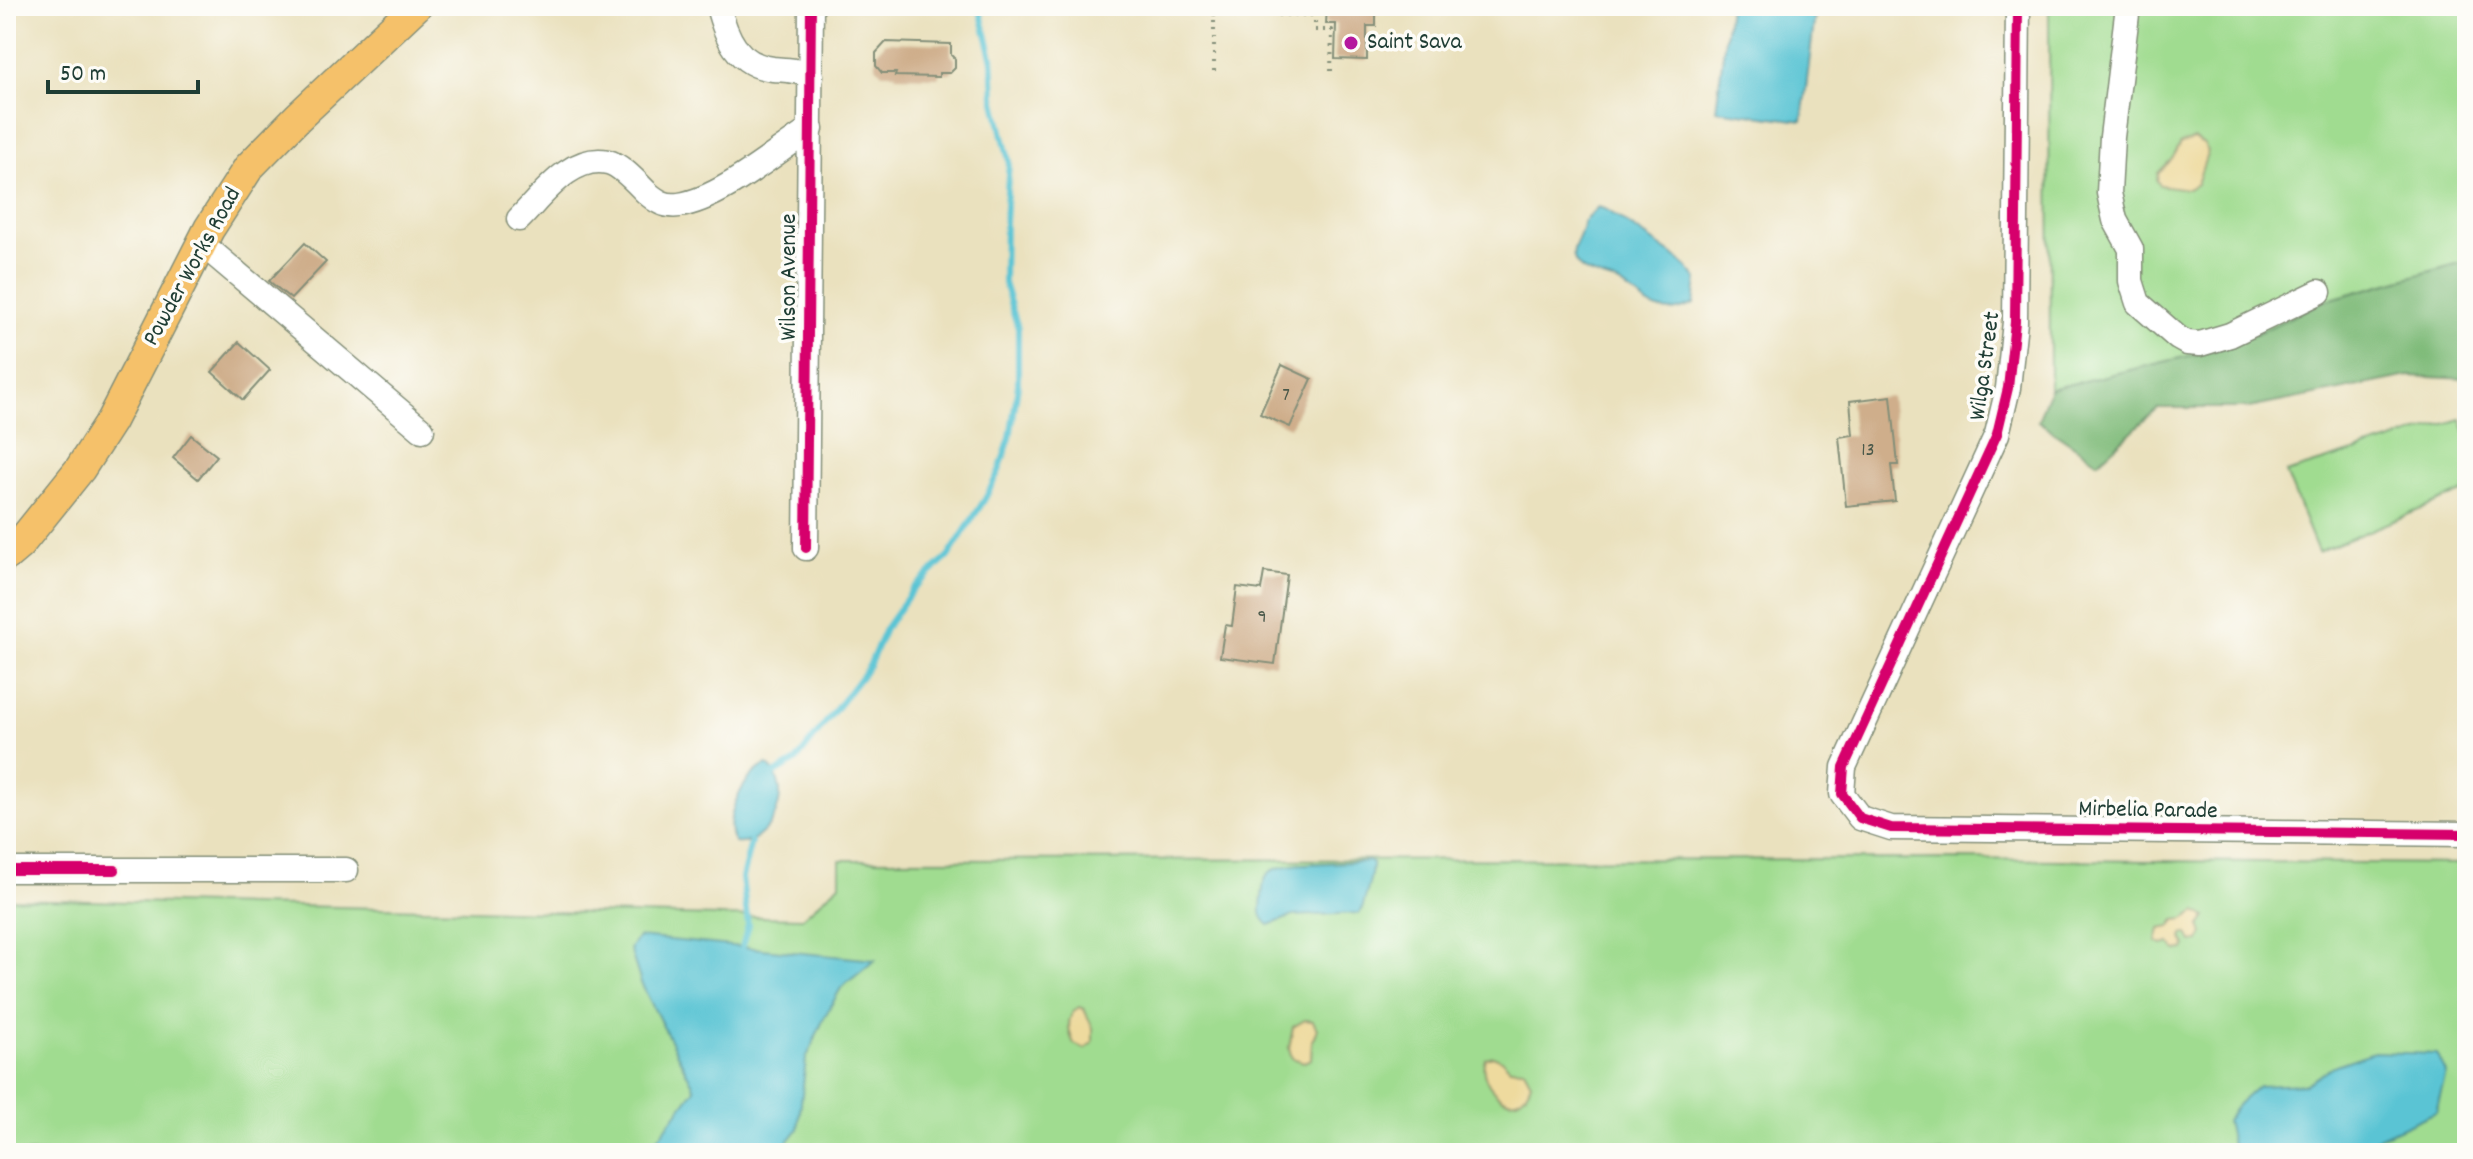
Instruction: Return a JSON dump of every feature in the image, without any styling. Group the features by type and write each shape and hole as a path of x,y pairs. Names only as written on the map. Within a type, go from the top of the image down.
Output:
{"main road":[{"name":"Powder Works Road","path":"6,556 19,545 80,469 111,421 201,243 249,167 416,6"}],"street":[{"path":"718,6 725,33 739,56 766,68 802,71 811,76"},
{"name":"Wilson Avenue","path":"806,548 811,6"},
{"name":"Wilga Street","path":"1842,794 1844,767 1997,434 2008,388 2015,322 2018,6"},
{"path":"2128,6 2112,137 2109,193 2115,220 2131,249 2131,281 2138,303 2178,338 2187,343 2200,344 2230,335 2319,292"},
{"path":"519,219 569,170 589,162 610,162 658,203 677,206 729,185 811,129"},
{"path":"201,243 422,430"},
{"name":"Mirbelia Parade","path":"1842,794 1860,818 1891,828 2467,834"},
{"path":"6,870 346,870"}],"path":[{"path":"1214,71 1215,6"},
{"path":"1315,6 1315,30 1332,30 1331,71"},
{"path":"1214,14 1315,15"}],"green space":[{"path":"2049,6 2467,6 2467,261 2324,301 2231,346 2050,389"},
{"path":"2467,261 2467,379 2409,376 2249,408 2158,408 2098,462 2038,421 2050,389 2231,346 2324,301"},
{"path":"2461,419 2467,435 2467,490 2318,552 2286,473"},
{"path":"1952,859 2467,864 2467,1153 6,1153 6,899 802,918 840,884 840,860"}],"sand":[{"path":"2194,139 2204,144 2208,151 2197,184 2188,189 2160,185 2158,173 2172,159 2181,143"},
{"path":"2197,911 2206,917 2200,926 2203,934 2200,941 2192,942 2188,934 2184,934 2182,938 2186,946 2184,950 2176,951 2170,943 2163,945 2157,942 2160,929 2170,927 2175,920 2184,919"},
{"path":"1079,1007 1084,1009 1093,1028 1093,1043 1085,1049 1074,1044 1069,1029 1071,1015"},
{"path":"1305,1020 1313,1021 1317,1029 1312,1041 1311,1059 1304,1062 1292,1058 1289,1048 1293,1027"},
{"path":"1493,1056 1510,1068 1524,1069 1531,1082 1525,1094 1517,1100 1499,1096 1486,1079 1485,1058"}],"water":[{"path":"1729,6 1816,6 1802,121 1716,110"},
{"path":"1598,207 1680,260 1697,279 1694,304 1676,310 1658,309 1621,285 1580,268 1574,258 1574,249 1583,222"},
{"path":"767,765 776,775 780,787 775,814 759,836 748,842 735,843 731,834 732,811 750,777"},
{"path":"1372,863 1371,874 1359,913 1293,916 1269,925 1263,919 1264,882 1269,873 1276,869 1301,864"},
{"path":"638,937 875,960 841,988 824,1018 806,1059 798,1129 779,1153 638,1153 655,1142 695,1089 641,983 630,949"},
{"path":"2374,1052 2437,1054 2446,1073 2436,1112 2345,1153 2245,1153 2231,1144 2226,1121 2238,1104 2258,1086 2306,1084 2336,1065"}],"building":[{"name":"Saint Sava","path":"1368,6 1368,9 1376,9 1376,26 1367,26 1367,60 1335,59 1336,24 1326,24 1327,7"},
{"path":"886,42 951,44 955,68 950,73 939,73 939,77 882,73 876,66 876,53"},
{"path":"305,243 326,262 291,299 269,281"},
{"path":"239,342 270,370 243,400 212,372"},
{"path":"1282,365 1312,379 1290,427 1260,414"},
{"path":"1891,396 1898,465 1891,465 1895,501 1846,506 1839,437 1853,435 1850,401"},
{"path":"191,435 217,456 198,479 173,458"},
{"path":"1264,572 1287,575 1275,664 1220,657 1225,625 1232,626 1237,587 1261,590"}],"waterway":[{"path":"774,774 796,761 869,666 885,629 914,588 948,557 985,499 1010,438 1018,385 1018,328 1004,283 1009,161 994,97 992,57 979,6"},
{"path":"742,947 748,925 742,878 751,842"}],"cycle path":[{"path":"806,548 811,6"},
{"path":"2018,6 2015,322 2008,388 1997,434 1844,767 1842,794 1860,818 1891,828 2467,834"},
{"path":"6,870 115,870"}],"place":[{"name":"Saint Sava","path":"1351,43"}]}
